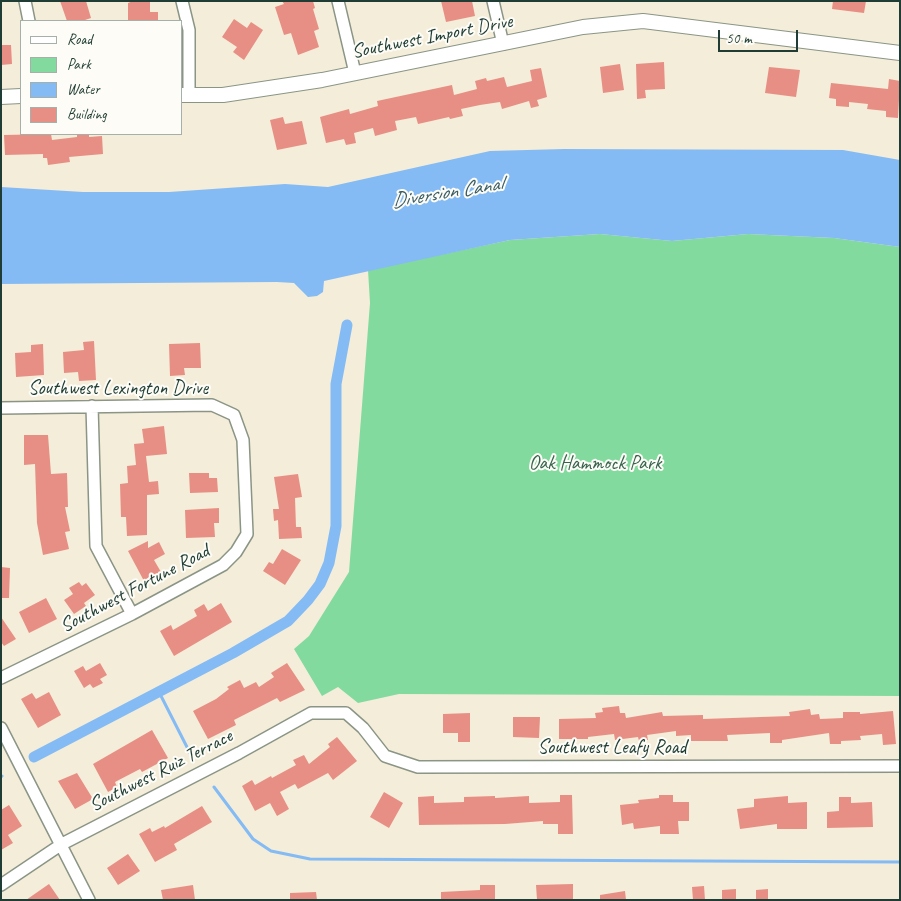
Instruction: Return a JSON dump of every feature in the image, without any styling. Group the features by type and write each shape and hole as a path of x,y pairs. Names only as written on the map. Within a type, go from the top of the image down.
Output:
{"street":[{"path":"25,1 29,20"},
{"path":"182,1 189,30 185,95"},
{"path":"338,1 355,73"},
{"path":"493,1 503,44"},
{"name":"Southwest Import Drive","path":"185,95 223,95 255,91 583,27 643,21 900,52"},
{"path":"1,96 20,96"},
{"path":"92,406 96,546 132,614"},
{"name":"Southwest Lexington Drive","path":"1,408 212,406 234,415"},
{"name":"Southwest Fortune Road","path":"1,678 132,614 223,565 236,552 247,534 244,440 234,415"},
{"name":"Southwest Leafy Road","path":"346,712 363,728 385,756 418,767 900,766"},
{"name":"Southwest Ruiz Terrace","path":"1,885 62,844 239,753 311,713 346,712"},
{"path":"1,728 89,900"}],"green space":[{"name":"Oak Hammock Park","path":"600,234 672,241 748,234 834,238 900,247 900,696 399,694 358,703 338,687 322,696 294,649 309,636 349,572 370,303 368,270 510,240"}],"water":[{"name":"Diversion Canal","path":"564,149 843,150 900,160 900,247 834,238 748,234 672,241 600,234 510,240 324,281 323,292 317,296 308,297 294,283 277,282 1,284 1,187 83,192 169,192 285,184 328,187 490,151"}],"building":[{"path":"60,1 86,1 91,18 85,20 67,20"},
{"path":"133,1 150,1 150,12 158,12 158,20 128,20 128,3"},
{"path":"282,1 313,1 315,8 313,9 319,29 314,31 319,47 298,55 291,33 284,35 275,7 284,4"},
{"path":"441,1 472,1 475,16 446,22"},
{"path":"833,1 866,1 864,13 832,9"},
{"path":"234,19 247,28 251,22 263,30 244,60 233,52 237,47 222,37"},
{"path":"1,45 11,45 12,64 1,65"},
{"path":"664,62 665,89 645,90 646,98 637,99 636,64"},
{"path":"620,64 624,90 603,93 600,67"},
{"path":"769,67 800,70 796,97 765,93"},
{"path":"541,68 547,97 537,100 539,106 531,108 529,101 502,109 500,102 480,105 461,109 463,116 450,119 449,117 418,124 416,117 395,121 397,130 375,136 373,128 354,133 356,143 346,145 344,139 326,143 320,117 349,109 350,114 378,106 377,101 452,85 454,95 477,89 475,81 486,78 487,81 504,77 507,87 532,81 530,70"},
{"path":"889,79 900,81 898,118 886,117 886,111 867,109 868,104 849,102 849,107 836,106 836,99 829,98 831,83 888,89"},
{"path":"283,117 285,124 302,121 307,144 277,150 270,120"},
{"path":"4,135 51,135 52,140 77,137 77,135 89,135 89,137 102,136 103,154 69,157 70,162 48,165 47,158 43,158 43,154 5,155"},
{"path":"94,341 96,380 79,381 78,372 64,373 63,352 84,350 83,342"},
{"path":"200,343 201,368 184,368 185,375 170,376 169,344"},
{"path":"43,344 44,375 16,377 15,353 31,352 31,345"},
{"path":"164,426 167,454 146,456 149,482 158,481 159,494 147,495 147,535 127,536 126,517 121,517 120,484 128,483 127,466 136,465 134,444 144,443 142,429"},
{"path":"24,435 48,435 51,474 67,473 68,507 65,507 70,531 65,532 69,549 43,555 37,523 35,464 24,465"},
{"path":"189,473 209,473 209,478 217,478 218,492 190,493"},
{"path":"298,474 302,497 295,498 296,527 301,527 302,538 279,539 278,520 274,521 273,509 279,509 274,477"},
{"path":"219,508 219,523 214,523 215,537 186,538 185,510"},
{"path":"148,541 148,548 159,542 165,554 154,560 161,572 144,581 128,551"},
{"path":"282,549 301,560 285,585 263,571 269,562 273,564"},
{"path":"1,567 10,568 9,598 1,598"},
{"path":"79,582 82,586 86,583 95,595 84,603 86,606 74,614 64,600 73,594 69,588"},
{"path":"46,598 57,619 29,633 19,612"},
{"path":"221,603 232,622 174,656 160,631 171,625 173,630 197,616 194,610 204,604 208,611"},
{"path":"1,617 16,639 4,646 1,642"},
{"path":"100,663 107,675 100,679 103,683 93,688 90,684 84,688 74,671 83,666 86,671"},
{"path":"287,663 305,690 280,702 277,698 234,720 236,725 208,739 193,711 216,699 229,689 227,687 240,680 244,688 256,682 259,687 274,677 271,673"},
{"path":"49,692 61,715 38,728 21,699 32,693 36,699"},
{"path":"619,706 620,713 625,713 626,718 662,712 663,716 703,715 703,719 790,716 789,712 810,709 811,715 819,714 820,719 843,718 843,712 860,712 860,714 893,711 896,744 883,745 882,734 860,736 861,740 841,741 841,744 830,744 829,733 782,740 782,743 770,743 770,733 727,735 728,741 691,741 691,735 676,736 676,731 647,735 648,740 639,741 638,737 615,740 614,734 588,737 588,739 559,739 559,719 596,718 595,713 603,712 602,708"},
{"path":"470,713 470,742 458,742 458,733 443,733 443,714"},
{"path":"513,717 540,717 539,738 513,737"},
{"path":"152,730 168,758 142,772 140,769 115,782 117,787 108,792 93,764"},
{"path":"337,737 357,761 333,780 328,773 298,789 295,784 280,792 289,809 277,816 270,803 255,811 242,786 252,780 255,785 271,776 272,778 296,765 293,760 304,755 309,764 330,747 328,744"},
{"path":"77,773 93,799 75,809 58,781"},
{"path":"384,792 403,803 389,828 370,817"},
{"path":"560,795 572,795 573,834 558,834 558,824 543,824 543,821 505,824 419,825 418,797 434,796 434,803 464,802 464,797 529,796 529,803 560,802"},
{"path":"659,795 673,795 673,802 689,802 689,821 678,821 679,834 660,834 660,826 634,829 633,823 622,825 620,805 639,803 638,800 659,798"},
{"path":"788,796 788,803 807,802 807,829 777,829 777,824 740,829 737,809 754,807 754,799"},
{"path":"839,797 851,797 851,803 872,802 873,827 827,828 827,812 839,811"},
{"path":"9,805 22,826 8,835 13,843 1,850 1,810"},
{"path":"202,806 212,822 174,844 177,850 155,862 139,834 150,828 152,832 164,826 165,828"},
{"path":"128,854 140,871 118,885 107,868"},
{"path":"49,884 60,900 26,900"},
{"path":"573,884 573,900 537,900 536,885"},
{"path":"193,885 195,900 163,900 161,890"},
{"path":"480,885 495,885 495,900 441,900 441,892 480,890"},
{"path":"704,886 705,900 693,900 692,887"},
{"path":"736,889 736,900 722,900 722,890"},
{"path":"768,889 768,900 756,900 756,890"},
{"path":"625,891 626,900 600,900 600,895"},
{"path":"316,892 317,900 290,900 290,893"}],"waterway":[{"path":"34,757 233,653 288,621 320,584 329,563 336,526 336,384 347,325"},
{"path":"159,692 191,755"},
{"path":"214,787 253,839 271,851 310,859 900,862"}]}
